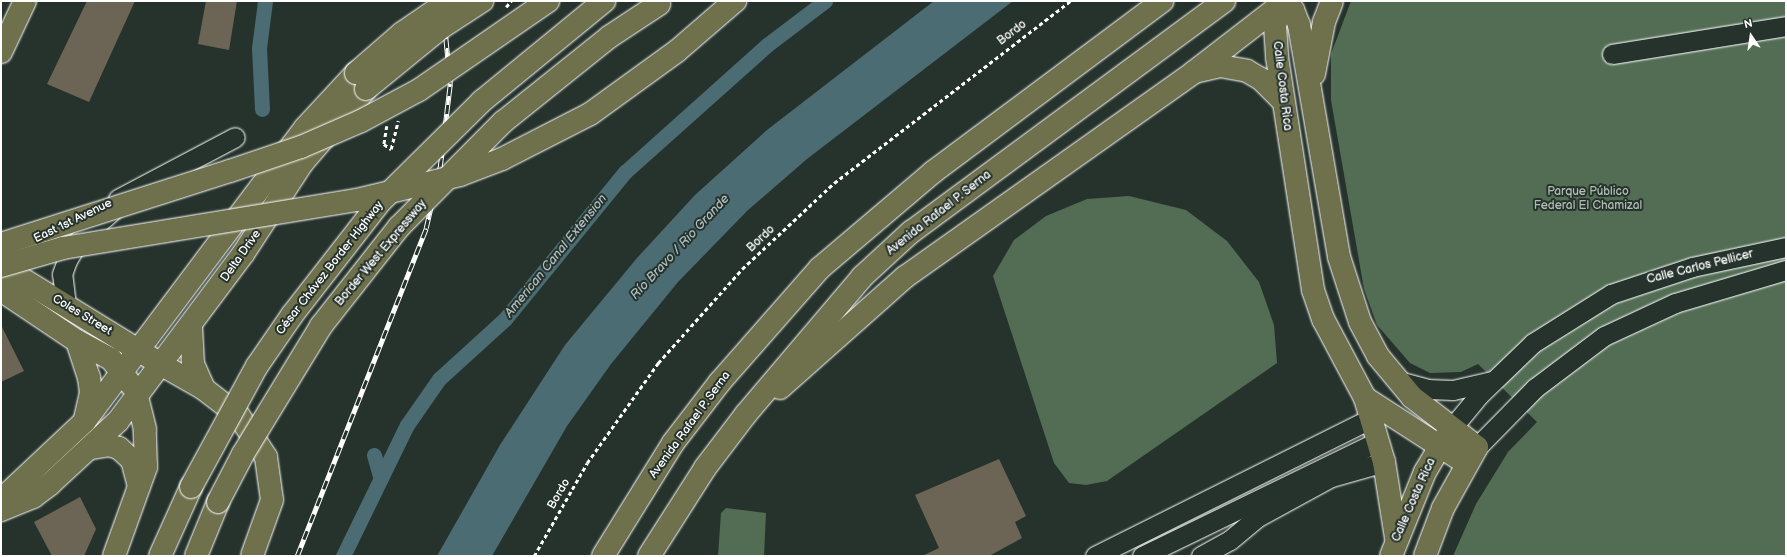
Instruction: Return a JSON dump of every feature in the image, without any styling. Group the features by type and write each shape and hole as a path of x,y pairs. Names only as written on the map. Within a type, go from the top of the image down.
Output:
{"main road":[{"path":"1,52 25,1"},
{"name":"Delta Drive","path":"1,510 33,497 92,448 137,396 191,326 303,162 361,81 402,33 449,1"},
{"name":"Delta Drive","path":"1,500 85,421 124,373 305,128 361,81 482,1"},
{"path":"1,244 230,171 361,121 419,90 548,1"},
{"name":"César Chávez Border Highway","path":"160,556 191,487 257,366 292,315 380,202 482,101 604,1"},
{"path":"1,266 94,243 357,200 460,175 522,150 590,114 677,51 735,1"},
{"name":"Avenida Rafael P. Serna","path":"603,556 673,444 719,382 820,268 933,172 1162,1"},
{"name":"Avenida Rafael P. Serna","path":"649,556 705,468 746,414 829,312 912,232 1224,1"},
{"path":"1311,98 1316,55 1332,1"},
{"name":"Border West Expressway","path":"196,556 218,502 242,454 321,326 399,227 503,122 609,37 661,2"},
{"path":"746,414 791,380 905,277 1194,72 1283,2"},
{"name":"Calle Costa Rica","path":"1445,437 1378,356 1349,294 1311,98 1299,25 1293,10 1283,2 1275,26 1283,101 1313,290 1339,354 1369,408 1445,437 1472,455"},
{"path":"1194,72 1220,66 1239,69 1261,79 1283,101"},
{"name":"Coles Street","path":"1,266 141,350 162,365 204,389 239,416 266,457 272,500 252,556"},
{"name":"Coles Street","path":"1,290 77,342 111,359 124,373 137,396 146,448 139,488 114,556"},
{"path":"191,326 193,364 204,389"},
{"path":"77,342 89,377 91,393 85,421"},
{"path":"1369,408 1381,451 1393,547"},
{"name":"Calle Costa Rica","path":"1393,547 1445,437"},
{"path":"92,448 109,445 119,448 132,460 139,488"},
{"path":"1425,556 1472,455"}],"street":[{"path":"1612,54 1786,26"},
{"name":"East 1st Avenue","path":"1,255 145,186 236,137"},
{"name":"East 1st Avenue","path":"66,305 62,274 79,240 145,186"},
{"name":"Calle Carlos Pellicer","path":"1445,437 1492,381 1533,343 1610,294 1692,266 1786,247"},
{"name":"Calle Carlos Pellicer","path":"1472,455 1535,388 1604,336 1675,304 1786,270"},
{"path":"1398,381 1427,389 1453,390 1492,381"},
{"path":"1095,556 1336,433 1369,408"},
{"path":"1336,433 1346,454"},
{"path":"1302,450 1313,471"},
{"path":"1142,556 1346,454 1381,451"},
{"path":"1201,556 1230,540 1256,518 1381,451"}],"path":[{"name":"Bordo","path":"534,556 587,463 658,363 742,269 834,183 1070,1"}],"green space":[{"name":"Parque Público Federal El Chamizal","path":"1351,1 1786,1 1786,556 1453,556 1476,504 1508,452 1537,422 1478,364 1461,372 1430,373 1410,363 1377,325 1364,289 1331,100 1331,54"},
{"path":"1129,196 1186,210 1227,241 1259,282 1274,325 1277,363 1107,481 1086,485 1069,483 1054,463 993,276 1014,240 1046,216 1087,199"},
{"path":"726,508 766,513 764,556 718,556 721,513"}],"water":[{"name":"Río Bravo / Rio Grande","path":"934,1 1013,1 807,159 748,210 678,282 611,364 567,426 492,556 437,556 500,445 565,345 637,258 695,195 767,130"}],"building":[{"path":"87,1 135,1 89,102 47,84"},
{"path":"206,1 237,1 229,50 198,44"},
{"path":"1,325 24,371 1,382"},
{"path":"999,459 1026,516 1015,522 1022,538 989,556 922,556 939,548 915,495"},
{"path":"80,497 96,529 84,556 52,556 34,522"}],"waterway":[{"path":"262,109 259,48 265,1"},
{"name":"American Canal Extension","path":"343,556 407,425 439,379 505,319 625,172 767,45 825,1"},
{"path":"374,455 380,476"}],"railway":[{"path":"297,556 426,228 440,167 450,84 442,1"}]}
